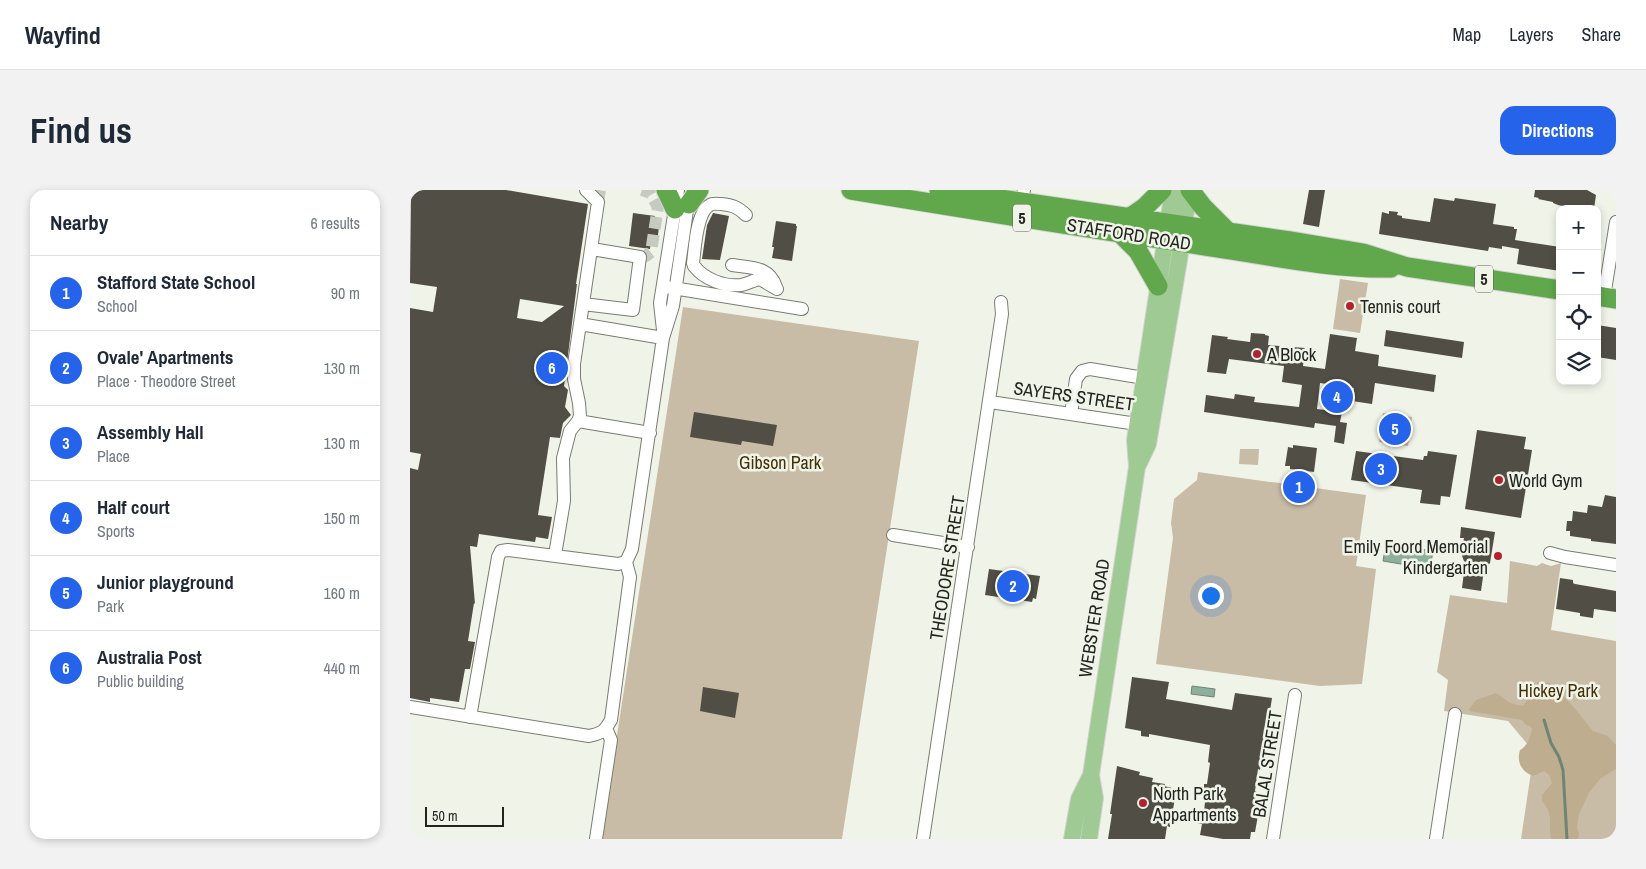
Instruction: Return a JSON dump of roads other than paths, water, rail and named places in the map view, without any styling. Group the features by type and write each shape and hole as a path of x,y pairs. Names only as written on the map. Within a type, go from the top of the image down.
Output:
{"highway":[{"path":"666,190 686,197"},
{"name":"STAFFORD ROAD","path":"851,190 1174,233 1362,268 1407,267"},
{"name":"STAFFORD ROAD","path":"939,190 1022,196 1125,226"},
{"path":"1158,286 1125,226 1162,190"},
{"path":"1190,190 1203,207 1228,232"},
{"name":"STAFFORD ROAD","path":"1174,233 1228,232 1363,253 1407,267 1556,289"}],"main road":[{"name":"WEBSTER ROAD","path":"1145,423 1174,233 1173,190"},
{"name":"WEBSTER ROAD","path":"1072,839 1079,799 1091,775 1138,468 1148,444 1145,423 1144,378 1158,286 1174,233 1190,190"},
{"name":"WEBSTER ROAD","path":"1089,839 1095,798 1091,775"}],"street":[{"path":"555,555 564,501 563,458 570,431 580,416 574,379 574,364 598,202 586,190"},
{"path":"663,338 660,303 662,287 686,197"},
{"path":"410,707 589,736 601,733 606,728 610,720 626,614 630,577 626,562 632,549 663,338 676,289 686,197"},
{"path":"746,215 734,206 710,204 699,221 694,266 716,282 740,285 760,279 777,289"},
{"path":"1606,298 1616,222"},
{"path":"583,304 633,310 640,257 592,249"},
{"path":"732,265 767,272 774,279 777,289 776,305"},
{"path":"662,287 802,309"},
{"name":"THEODORE STREET","path":"924,839 990,402 1002,314 1001,302"},
{"path":"580,324 663,338"},
{"path":"1071,414 1076,379 1082,371 1090,369 1144,378"},
{"name":"SAYERS STREET","path":"990,402 1145,423"},
{"path":"578,421 650,434"},
{"path":"893,536 968,547"},
{"path":"470,717 501,551 508,550 555,555 618,564 626,562"},
{"path":"1550,554 1616,565"},
{"name":"BALAL STREET","path":"1273,839 1295,695"},
{"path":"1436,839 1456,714"},
{"path":"596,839 611,740 606,728"}],"waterway":[{"path":"1544,720 1551,743 1559,757 1563,770 1567,839"}],"tunnel":[{"path":"598,202 600,190"},
{"path":"640,257 646,256 651,252 658,207 650,193 642,190"}],"place":[{"name":"Tennis court","path":"1350,306"},
{"name":"A Block","path":"1257,354"},
{"name":"Australia Post","path":"552,368"},
{"name":"Half court","path":"1337,397"},
{"name":"Junior playground","path":"1395,429"},
{"name":"Assembly Hall","path":"1381,469"},
{"name":"World Gym","path":"1499,480"},
{"name":"Stafford State School","path":"1299,487"},
{"name":"Emily Foord Memorial Kindergarten","path":"1498,556"},
{"name":"Ovale' Apartments","path":"1013,586"},
{"name":"North Park Appartments","path":"1143,803"}],"park label":[{"name":"Gibson Park","path":"780,462"},
{"name":"Hickey Park","path":"1558,690"}]}
